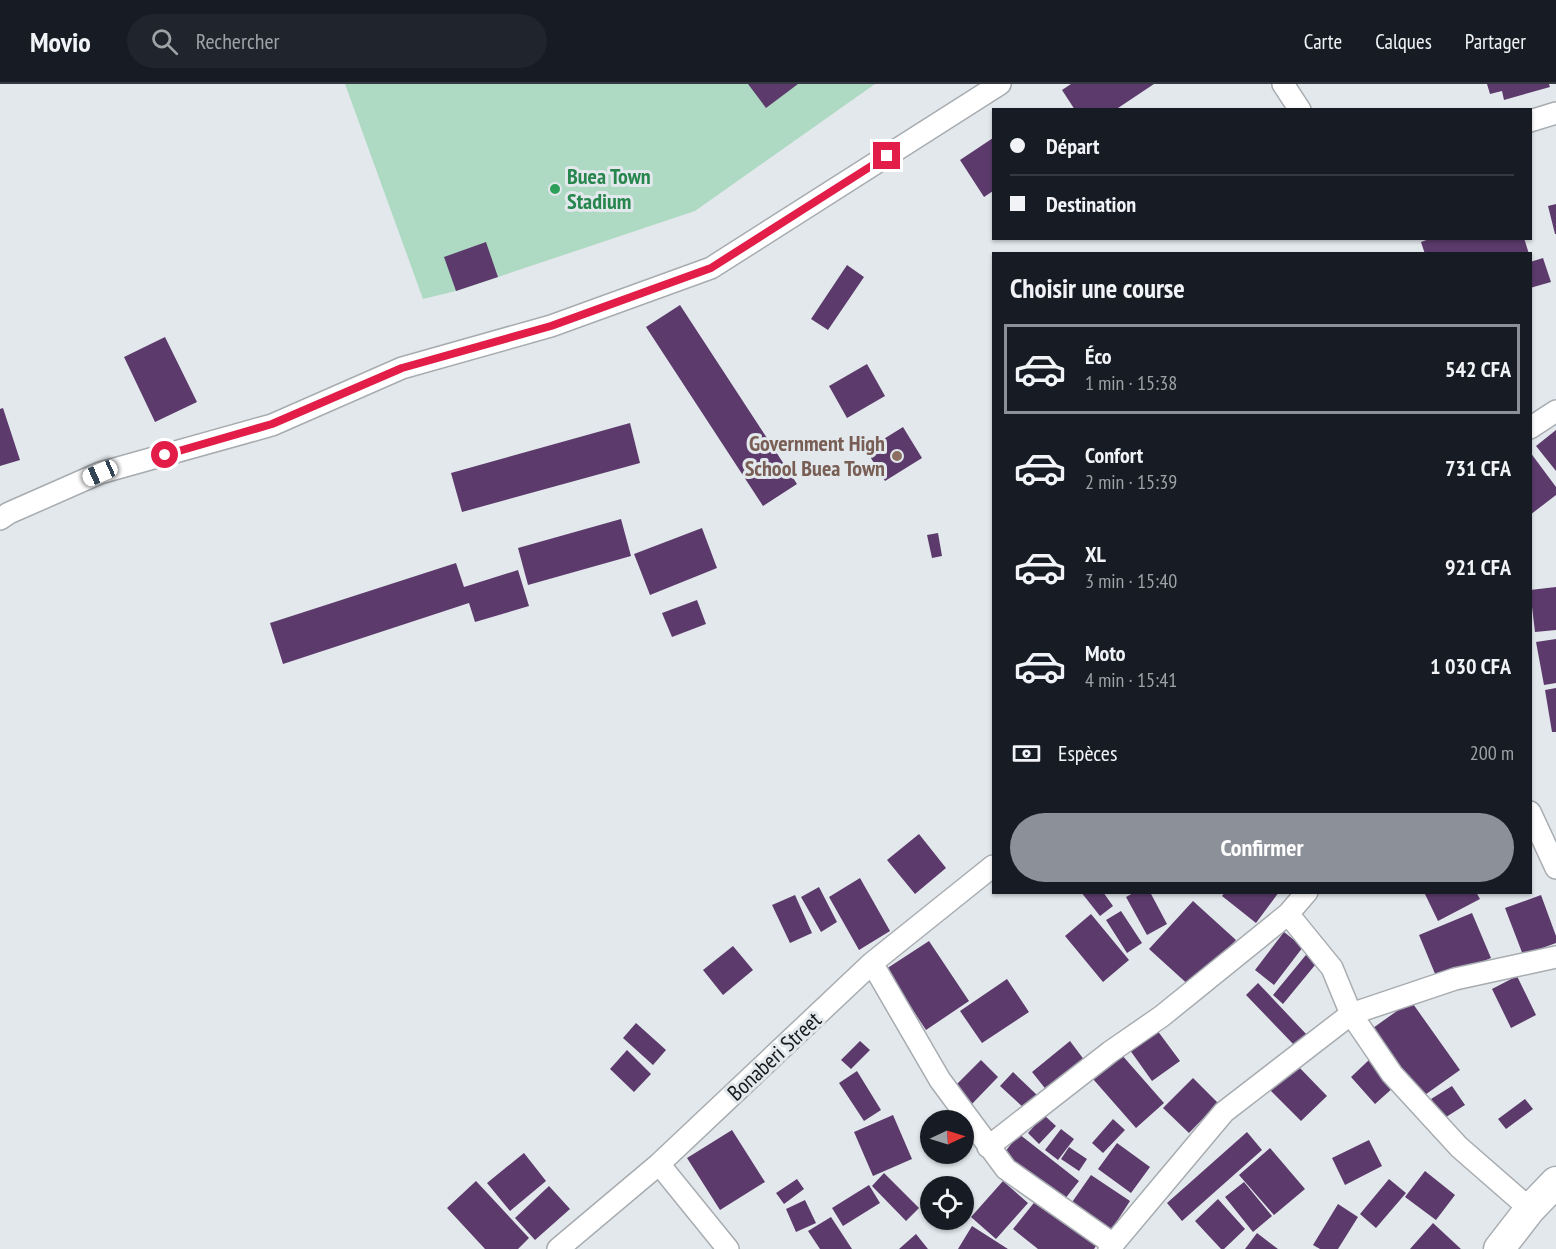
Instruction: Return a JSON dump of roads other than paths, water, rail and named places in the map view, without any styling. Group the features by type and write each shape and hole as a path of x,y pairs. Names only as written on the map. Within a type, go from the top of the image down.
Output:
{"street":[{"path":"0,519 100,473 272,424 402,368 551,326 711,268 1000,84"},
{"path":"1283,84 1299,108"},
{"path":"1532,120 1556,113"},
{"path":"1532,427 1556,411"},
{"path":"1532,816 1556,868"},
{"name":"Bonaberi Street","path":"558,1249 659,1164 872,963 992,867"},
{"path":"988,1147 1110,1052 1162,1016 1288,914 1305,894"},
{"path":"1288,914 1332,968 1351,1014 1392,1074 1459,1147 1530,1209"},
{"path":"872,963 940,1080 1006,1169 1111,1247 1224,1112 1351,1014 1455,979 1556,957"},
{"path":"659,1164 728,1249"},
{"path":"1499,1249 1530,1209 1556,1182"}],"place":[{"name":"Buea Town Stadium","path":"555,189"},
{"name":"Government High School Buea Town","path":"897,456"}]}
